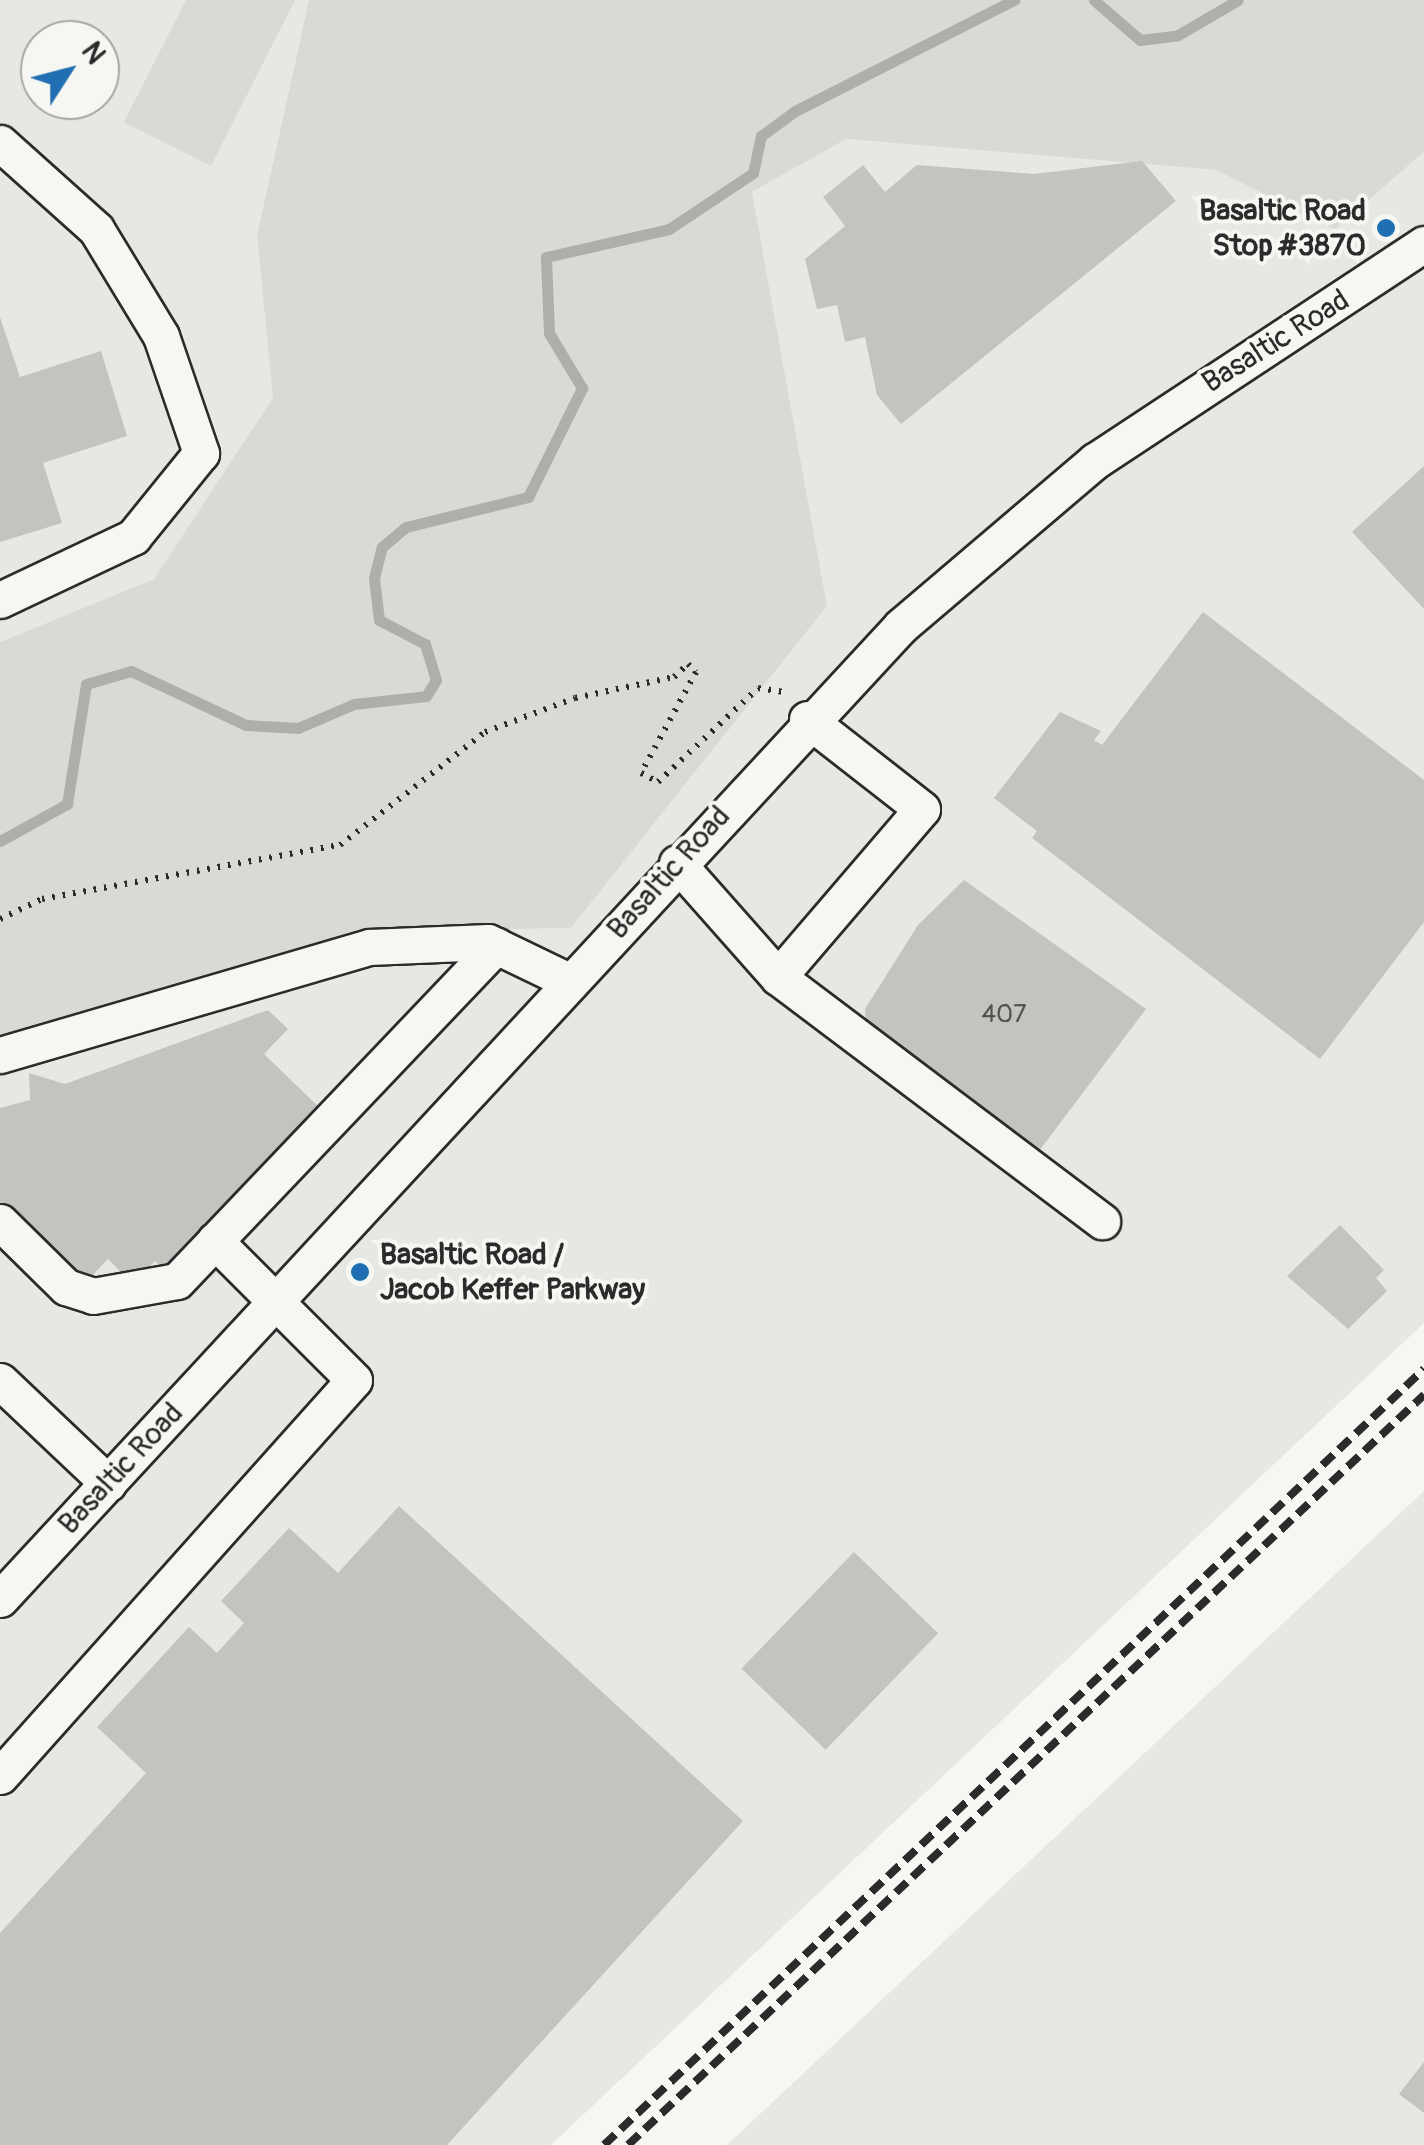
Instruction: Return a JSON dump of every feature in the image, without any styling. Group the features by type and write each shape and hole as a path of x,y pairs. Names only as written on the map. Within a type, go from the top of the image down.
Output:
{"street":[{"path":"0,143 96,229 161,336 201,453 134,537 0,600"},
{"name":"Basaltic Road","path":"0,1599 571,982 677,863 799,706 1095,461 1424,244"},
{"path":"778,977 922,809 799,706"},
{"path":"677,863 778,977 1102,1221"},
{"path":"0,1222 66,1287 93,1296 177,1281 496,946"},
{"path":"0,1055 368,947 496,946 571,982"},
{"path":"0,1776 354,1380 215,1241"},
{"path":"0,1381 108,1483"}],"path":[{"path":"0,919 42,899 340,845 485,732 575,698 674,676 688,664 696,672 642,773 658,782 758,688 799,706"}],"shaded area":[{"path":"0,0 309,0 257,235 274,398 154,579 0,642"},
{"path":"186,0 295,0 211,166 124,122"},
{"path":"309,0 1424,0 1424,152 1335,229 1216,170 846,139 752,192 827,606 571,928 403,931 0,1065 0,642 154,579 273,398 257,235"},
{"path":"845,139 1216,170 1335,228 1424,152 1424,1323 551,2145 0,2145 0,1065 403,931 571,928 827,606 752,192"},
{"path":"1424,1491 1424,2145 727,2145"}],"building":[{"path":"1142,161 1176,201 901,424 877,395 865,337 845,342 837,305 817,309 805,259 845,226 823,197 863,165 885,192 917,165 1034,174"},
{"path":"0,317 20,377 101,351 127,436 43,463 62,523 0,542"},
{"path":"1424,466 1424,609 1352,532"},
{"path":"1203,612 1424,780 1424,922 1320,1059 1032,838 1037,831 994,798 1060,712 1101,731 1094,740 1102,745"},
{"path":"964,880 1146,1009 1039,1151 866,1021 865,1009 918,925"},
{"path":"268,1010 288,1029 264,1054 326,1114 170,1275 155,1261 133,1284 108,1259 84,1284 0,1202 0,1108 30,1100 29,1073 65,1084"},
{"path":"1340,1225 1384,1270 1376,1278 1387,1291 1348,1329 1287,1276"},
{"path":"399,1506 743,1821 447,2145 0,2145 0,1933 146,1773 97,1727 189,1627 217,1653 244,1623 221,1601 289,1528 338,1573"},
{"path":"854,1552 938,1633 826,1750 741,1669"},
{"path":"1424,2062 1424,2113 1399,2094"}],"waterway":[{"path":"0,841 67,804 86,684 131,671 246,725 298,728 354,704 426,696 436,680 425,644 379,620 374,578 382,547 406,527 528,497 582,388 549,333 546,257 669,229 753,173 761,136 795,111 1014,0"},
{"path":"1094,0 1140,40 1178,35 1238,0"}],"railway":[{"path":"604,2145 1424,1369"},
{"path":"628,2145 1424,1395"}],"place":[{"name":"Basaltic Road Stop #3870","path":"1386,228"},
{"name":"Basaltic Road / Jacob Keffer Parkway","path":"360,1272"}]}
